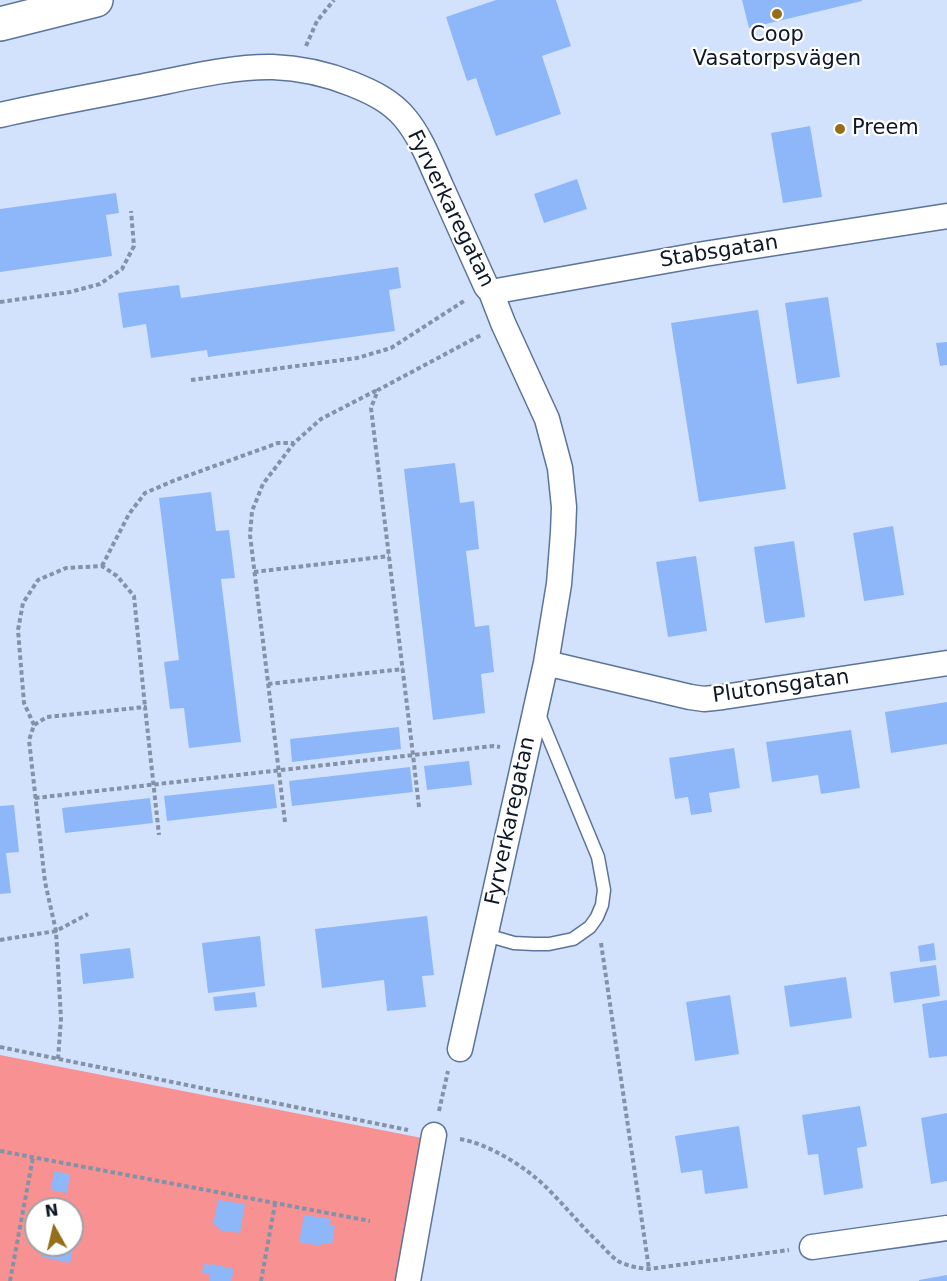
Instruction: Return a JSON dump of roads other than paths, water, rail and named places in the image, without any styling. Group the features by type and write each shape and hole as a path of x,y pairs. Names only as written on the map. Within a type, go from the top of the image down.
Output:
{"main road":[{"path":"0,24 96,0"}],"street":[{"name":"Fyrverkaregatan","path":"0,114 215,73 265,67 297,69 328,75 364,89 388,102 407,120 433,168 547,419 560,468 564,507 559,584 546,663 459,1049"},
{"name":"Stabsgatan","path":"489,289 947,216"},
{"name":"Plutonsgatan","path":"546,663 704,699 947,663"},
{"path":"408,1281 434,1135"},
{"path":"812,1247 947,1227"}],"lane":[{"name":"Fyrverkaregatan","path":"486,935 514,943 534,944 573,939 590,927 602,904 604,890 598,857 536,707"}],"place":[{"name":"Coop Vasatorpsvägen","path":"777,14"},
{"name":"Preem","path":"840,129"}]}
